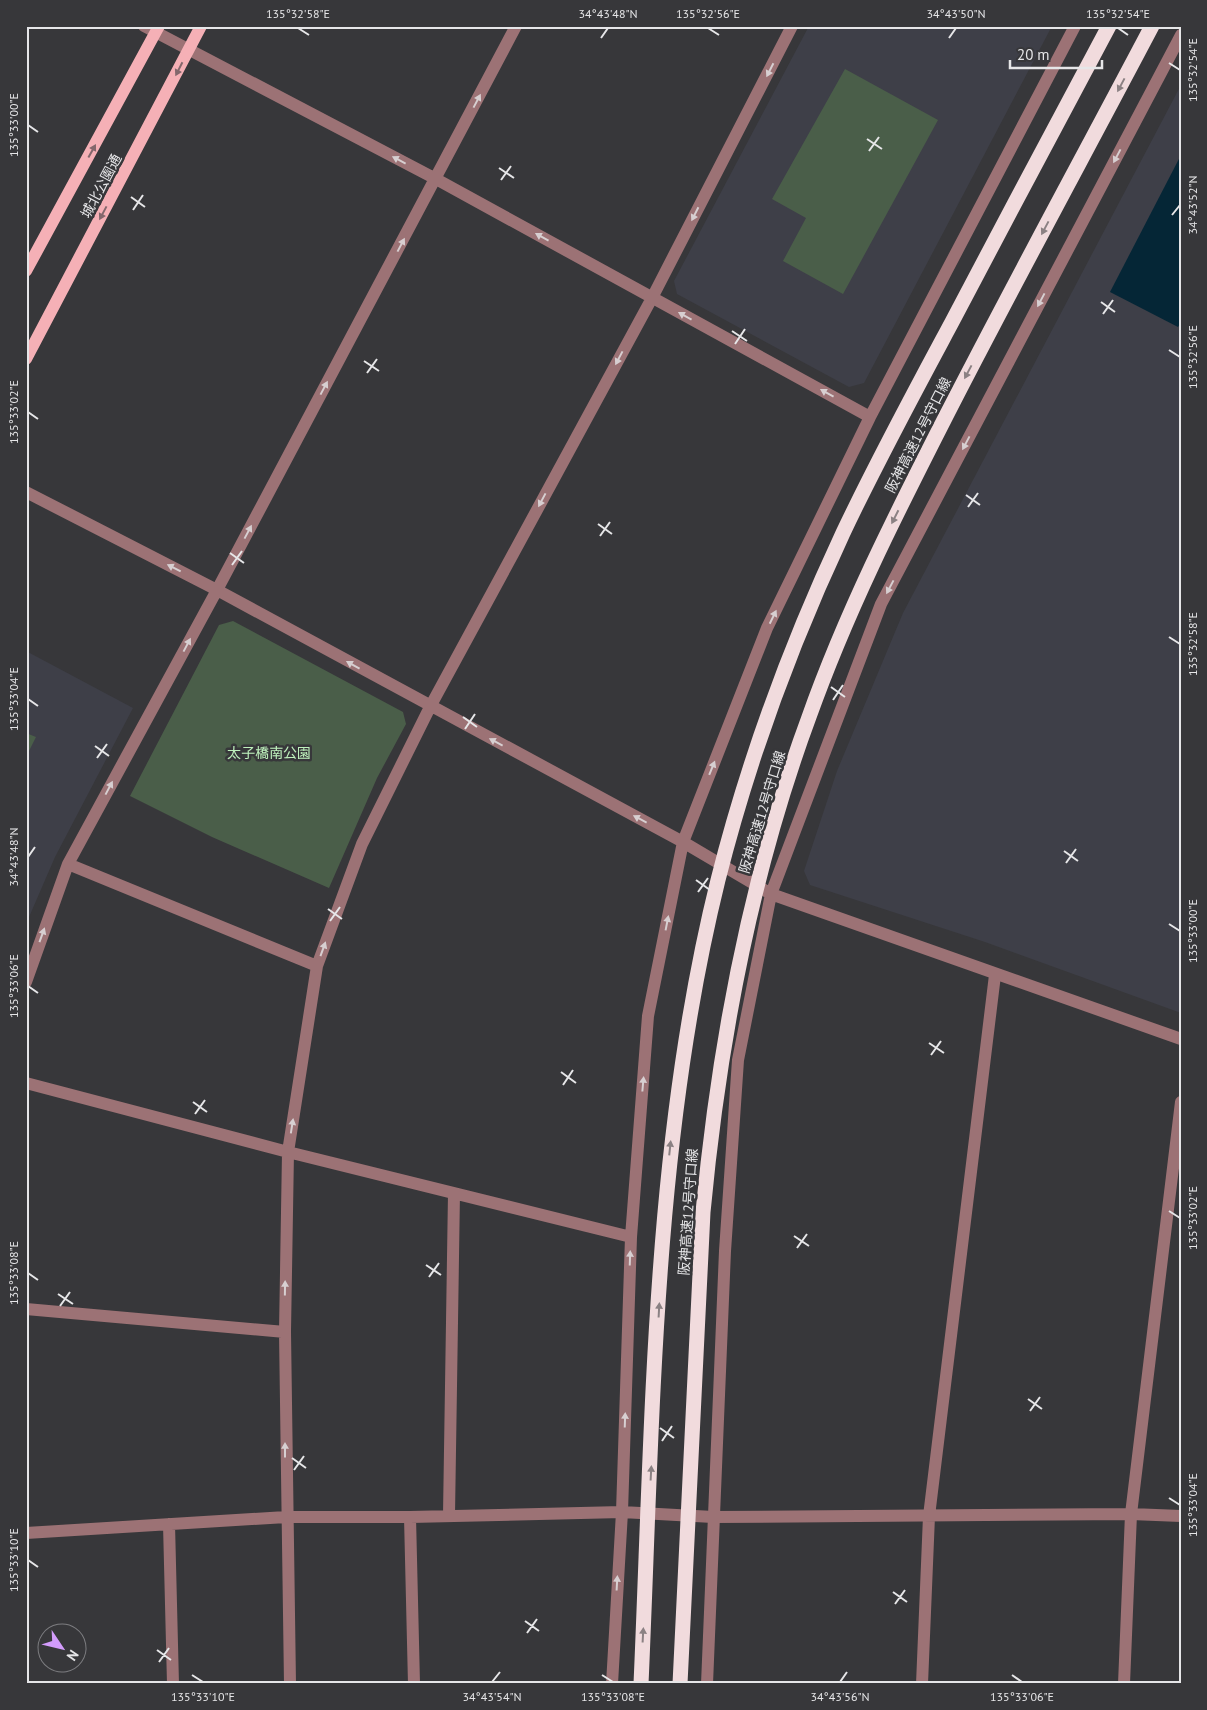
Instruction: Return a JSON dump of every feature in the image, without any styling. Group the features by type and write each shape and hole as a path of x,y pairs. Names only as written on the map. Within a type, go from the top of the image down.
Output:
{"highway":[{"name":"阪神高速12号守口線","path":"641,1684 664,1204 684,1045 698,968 726,850 772,704 843,533 1108,26"},
{"name":"阪神高速12号守口線","path":"680,1684 703,1212 710,1138 721,1054 736,976 757,883 782,793 819,689 878,550 966,376 1152,26"}],"main road":[{"name":"城北公園通","path":"26,359 201,26"},
{"name":"城北公園通","path":"26,270 158,30"}],"street":[{"path":"144,26 158,30 215,64 436,179 870,417"},
{"path":"26,982 68,864 217,590 516,26"},
{"path":"290,1684 284,1332 288,1152 317,966 362,844 430,707 652,298 792,26"},
{"path":"612,1684 622,1512 631,1237 648,1016 683,842 767,628 870,417 1075,26"},
{"path":"707,1684 725,1251 738,1060 771,894 881,604 1181,35"},
{"path":"26,492 217,590 430,707 683,842 771,894 995,975 1181,1039"},
{"path":"68,864 317,966"},
{"path":"922,1684 929,1516 995,975"},
{"path":"26,1083 288,1152 631,1237"},
{"path":"1124,1684 1131,1514 1181,1102"},
{"path":"448,1515 454,1193"},
{"path":"26,1310 284,1332"},
{"path":"26,1534 286,1517 410,1517 622,1512 713,1517 1131,1514 1181,1516"},
{"path":"410,1517 414,1684"},
{"path":"169,1524 173,1684"}],"shaded area":[{"path":"809,26 1052,26 864,383 849,387 677,294 674,281"},
{"path":"1181,85 1181,1013 985,942 810,885 804,871 837,771 903,613"},
{"path":"26,651 133,708 55,857 26,924"}],"green space":[{"path":"845,69 938,120 843,294 783,261 806,218 772,199"},
{"name":"太子橋南公園","path":"233,621 403,712 406,724 377,778 329,888 212,837 130,796 219,625"},
{"path":"26,733 36,737 26,757"}],"water":[{"path":"1181,155 1181,322 1178,327 1110,292"}]}
